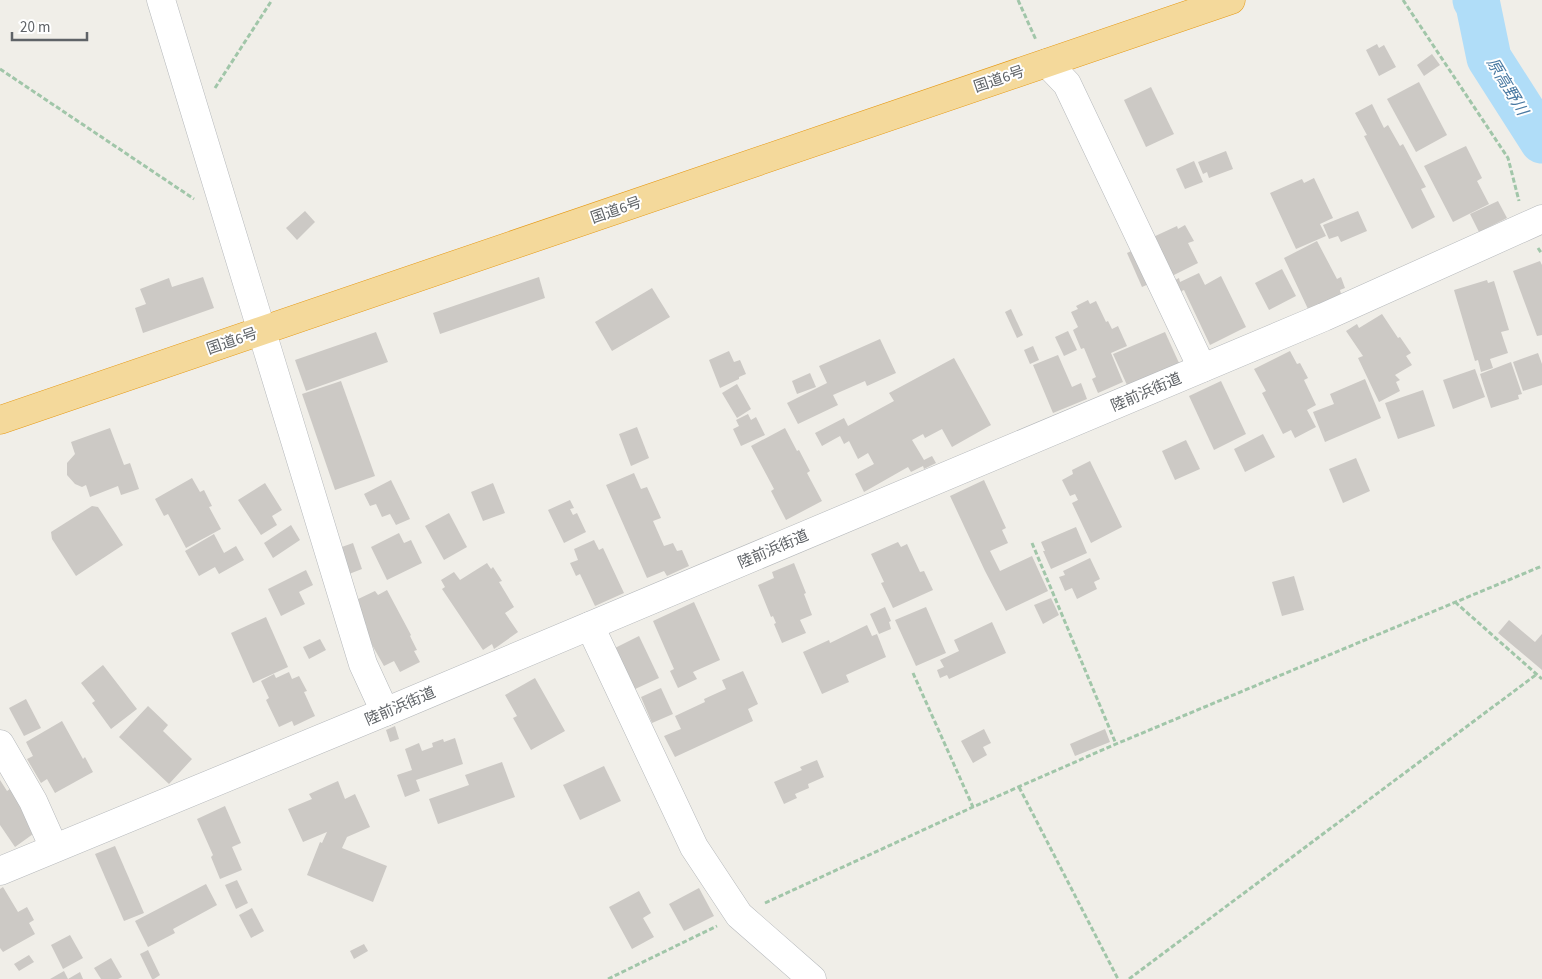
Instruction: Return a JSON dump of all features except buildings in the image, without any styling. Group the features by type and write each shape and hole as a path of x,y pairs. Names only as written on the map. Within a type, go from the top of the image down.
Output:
{"highway":[{"name":"国道6号","path":"0,420 1231,0"}],"street":[{"path":"161,0 363,664 385,712"},
{"path":"1047,63 1067,84 1202,368"},
{"name":"陸前浜街道","path":"0,871 385,712 1324,317 1533,223"},
{"path":"590,626 694,847 739,915 812,979"},
{"path":"0,744 33,801 54,848"}],"path":[{"path":"196,117 272,0"},
{"path":"1018,0 1047,63"},
{"path":"1403,0 1508,158 1533,223 1542,254"},
{"path":"0,69 195,200"},
{"path":"1032,543 1116,744"},
{"path":"608,979 739,915 1018,787 1116,744 1542,566"},
{"path":"1455,602 1542,679"},
{"path":"914,673 973,807"},
{"path":"1128,979 1537,674"},
{"path":"1018,787 1118,979"}],"waterway":[{"name":"原高野川","path":"1475,0 1478,5 1489,58 1542,141"}]}
